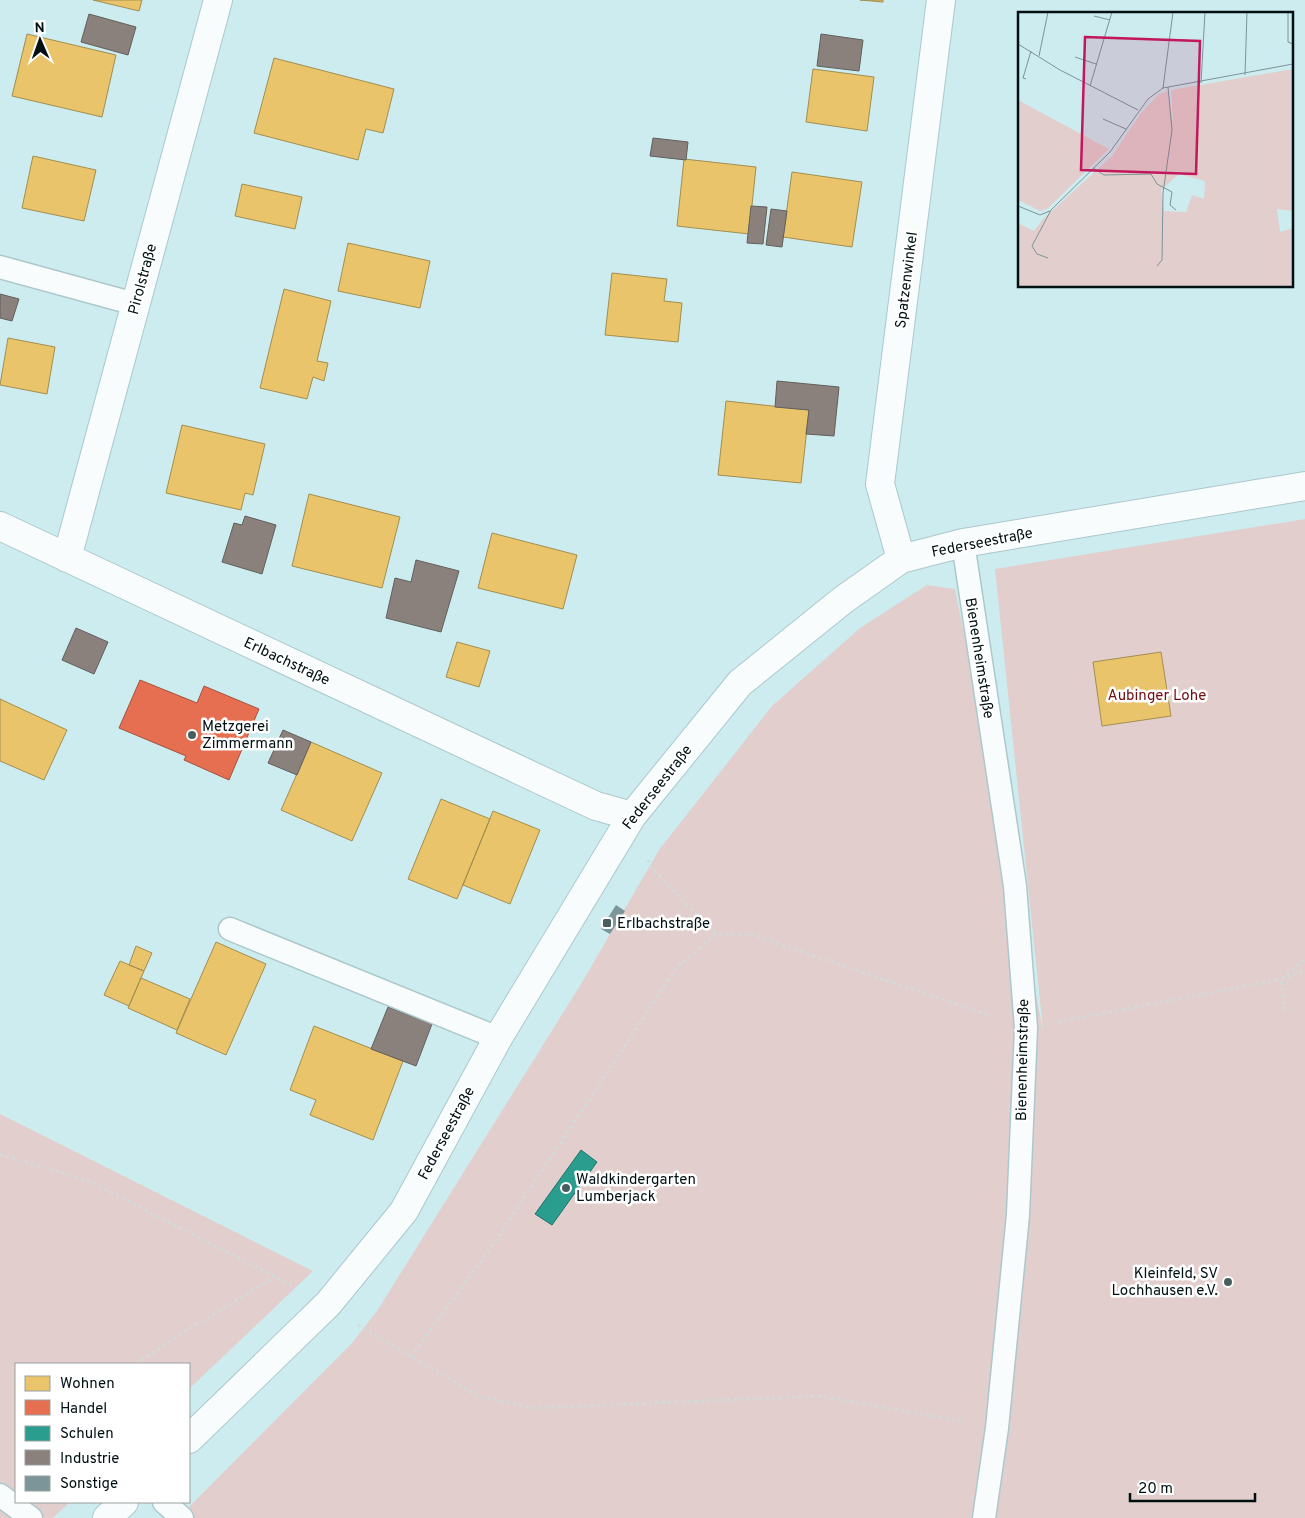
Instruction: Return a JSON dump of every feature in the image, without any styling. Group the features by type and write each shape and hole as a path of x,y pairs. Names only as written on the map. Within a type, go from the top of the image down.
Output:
{"street":[{"name":"Pirolstraße","path":"67,558 218,0"},
{"name":"Spatzenwinkel","path":"901,559 880,484 941,0"},
{"name":"Federseestraße","path":"190,1438 328,1304 404,1211 498,1038 632,816 740,683 843,600 901,559 963,543 1305,486"},
{"name":"Erlbachstraße","path":"0,526 596,806 632,816"},
{"path":"108,1518 123,1503"}],"lane":[{"path":"0,267 135,304"},
{"name":"Bienenheimstraße","path":"963,543 1015,886 1026,1028 1018,1215 997,1428 984,1518"},
{"path":"230,929 498,1038"},
{"path":"0,1495 31,1518"},
{"path":"165,1503 182,1518"}],"path":[{"path":"632,816 651,868 716,934"},
{"path":"411,1357 495,1242 677,967 716,934 750,934 1026,1028 1281,979 1305,971"},
{"path":"1281,979 1305,960"},
{"path":"1281,979 1285,1010"},
{"path":"0,1154 91,1182 328,1304 352,1322 478,1396 533,1408 820,1396 997,1428"},
{"path":"137,1363 176,1337 276,1277"}],"green space":[{"name":"Aubinger Lohe","path":"1305,519 1305,1518 178,1518 352,1343 377,1311 581,984 659,850 772,706 860,628 927,585 955,589 1043,1030 995,569"},
{"path":"0,1114 313,1271 190,1388 190,1363 15,1363 15,1503 69,1503 53,1518 0,1518"}],"building: Wohnen":[{"path":"93,0 142,0 139,11"},
{"path":"860,0 883,0 883,2"},
{"path":"27,34 116,55 102,117 12,96"},
{"path":"274,58 394,89 383,133 366,129 358,160 254,133"},
{"path":"813,69 874,77 867,131 806,122"},
{"path":"33,156 96,170 84,221 22,208"},
{"path":"684,159 756,167 749,234 677,226"},
{"path":"792,172 862,182 852,247 783,237"},
{"path":"242,184 302,197 295,229 235,216"},
{"path":"348,243 430,261 420,308 338,291"},
{"path":"612,273 667,279 664,301 682,303 678,342 605,335"},
{"path":"284,289 331,301 317,361 328,363 324,381 313,377 307,399 260,388"},
{"path":"8,338 55,347 47,394 0,385"},
{"path":"726,401 809,410 801,483 718,475"},
{"path":"182,425 265,444 253,495 245,493 241,510 166,493"},
{"path":"309,494 400,517 382,588 292,566"},
{"path":"492,533 577,555 563,609 478,588"},
{"path":"457,642 490,651 479,687 446,677"},
{"path":"1161,652 1171,716 1102,726 1093,662"},
{"path":"0,699 67,730 44,780 0,761"},
{"path":"311,742 382,773 352,841 281,810"},
{"path":"441,799 490,819 457,899 408,879"},
{"path":"493,811 540,830 510,904 463,885"},
{"path":"216,942 266,964 226,1055 176,1033"},
{"path":"136,946 152,953 144,971 129,965"},
{"path":"120,961 144,971 129,1006 104,995"},
{"path":"141,978 190,999 177,1030 128,1008"},
{"path":"314,1026 403,1061 373,1140 310,1115 316,1100 290,1090"}],"building: Handel":[{"name":"Metzgerei Zimmermann","path":"140,680 197,703 204,686 259,709 229,780 184,760 186,756 119,728"}],"building: Schulen":[{"name":"Waldkindergarten Lumberjack","path":"581,1150 597,1162 552,1225 535,1214"}],"building: Industrie":[{"path":"89,14 136,27 128,55 81,42"},
{"path":"821,34 863,40 859,71 817,66"},
{"path":"653,138 688,142 686,160 650,156"},
{"path":"751,206 767,207 763,244 747,243"},
{"path":"771,209 787,211 782,247 766,245"},
{"path":"0,294 19,299 12,321 0,318"},
{"path":"777,381 839,387 834,436 806,434 809,410 775,407"},
{"path":"245,516 276,525 262,574 222,562 234,523 242,525"},
{"path":"416,560 459,571 441,632 386,618 395,578 411,582"},
{"path":"76,628 108,642 94,674 62,660"},
{"path":"283,730 311,742 297,775 268,763"},
{"path":"388,1007 432,1024 416,1066 371,1049"}],"building: Sonstige":[{"path":"616,905 625,911 610,934 601,929"}],"place":[{"name":"Metzgerei Zimmermann","path":"192,735"},
{"name":"Erlbachstraße","path":"607,923"},
{"name":"Waldkindergarten Lumberjack","path":"566,1188"},
{"name":"Kleinfeld, SV Lochhausen e.V.","path":"1228,1282"}]}
